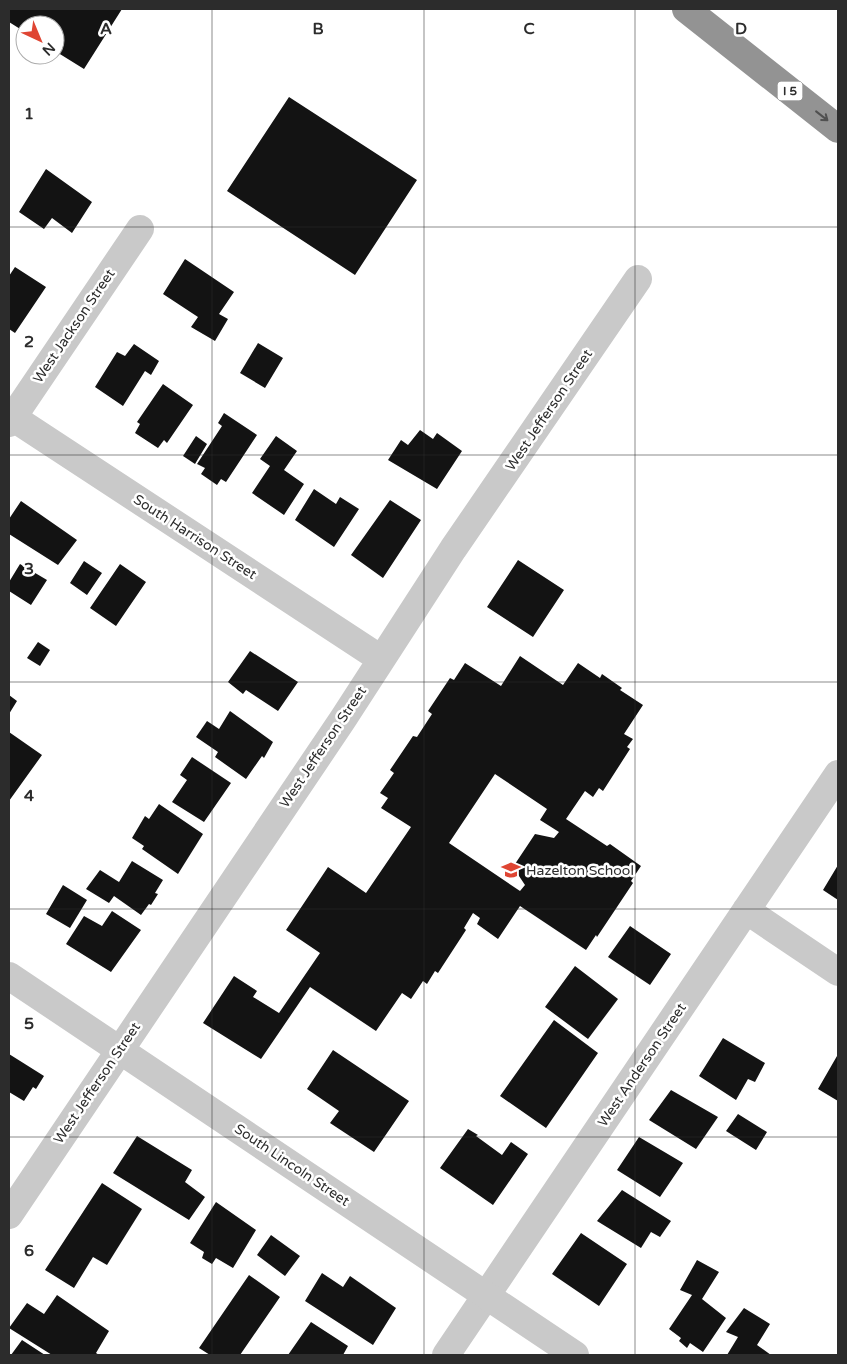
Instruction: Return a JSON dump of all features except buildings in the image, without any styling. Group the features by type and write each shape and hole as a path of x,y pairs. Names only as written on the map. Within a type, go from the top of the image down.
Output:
{"highway":[{"path":"672,9 743,53"},
{"name":"I 5","path":"686,9 838,129"}],"street":[{"name":"West Jackson Street","path":"10,418 140,229"},
{"name":"West Jefferson Street","path":"9,1215 343,719 380,659 453,549 638,279"},
{"name":"South Harrison Street","path":"10,418 380,659"},
{"name":"West Anderson Street","path":"446,1355 838,774"},
{"path":"746,910 838,972"},
{"name":"South Lincoln Street","path":"9,976 574,1355"}],"place":[{"name":"Hazelton School","path":"511,870"}]}
